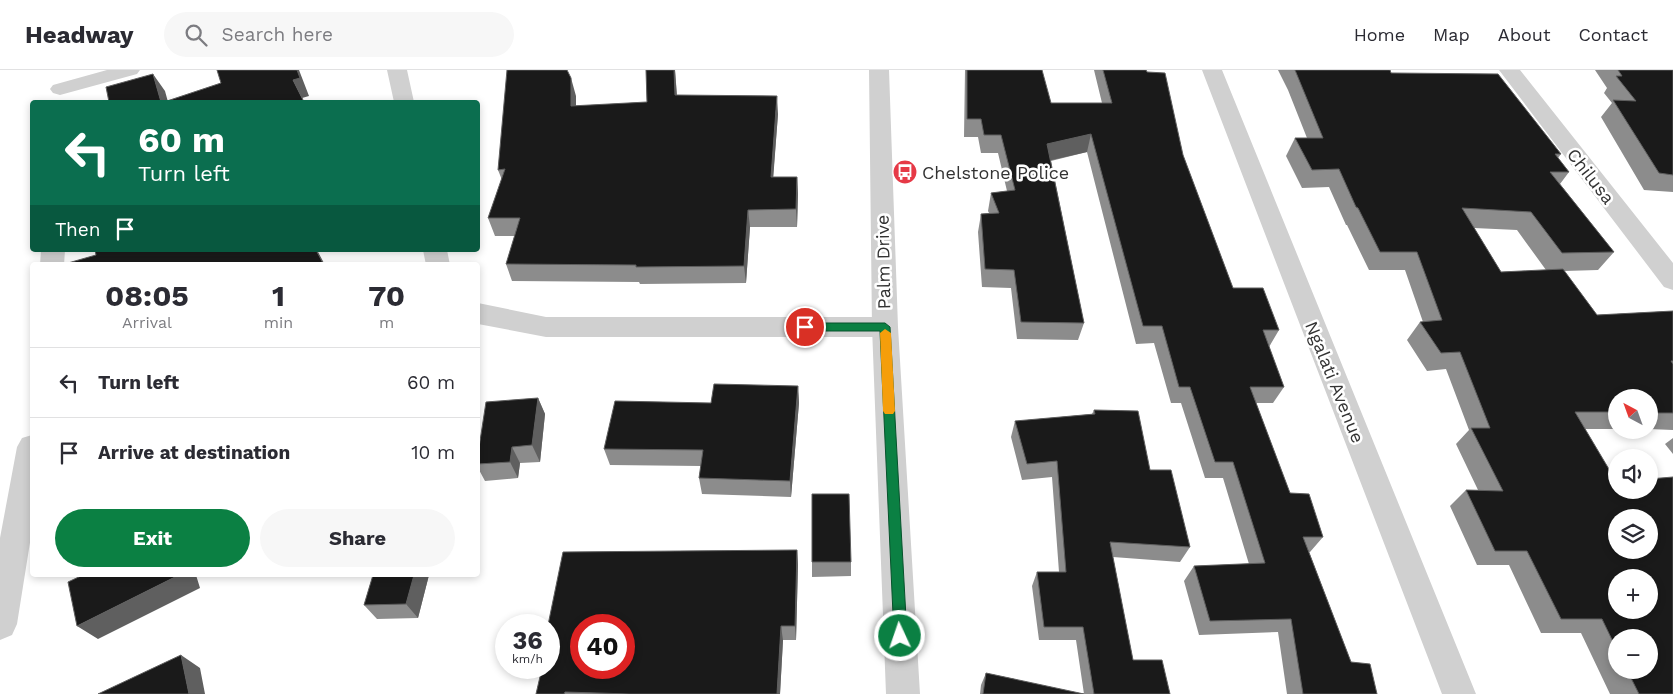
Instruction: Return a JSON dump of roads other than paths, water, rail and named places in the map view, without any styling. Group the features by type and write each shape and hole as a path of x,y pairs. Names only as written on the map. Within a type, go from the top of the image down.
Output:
{"street":[{"path":"61,87 130,70"},
{"path":"397,70 404,100"},
{"name":"Palm Drive","path":"879,70 885,327 903,694"},
{"name":"Ngalati Avenue","path":"1212,70 1459,694"},
{"name":"Chilusa","path":"1509,70 1673,282"},
{"path":"480,314 546,327 885,327"},
{"path":"0,624 30,458"}],"place":[{"name":"Chelstone Police","path":"905,172"}]}
